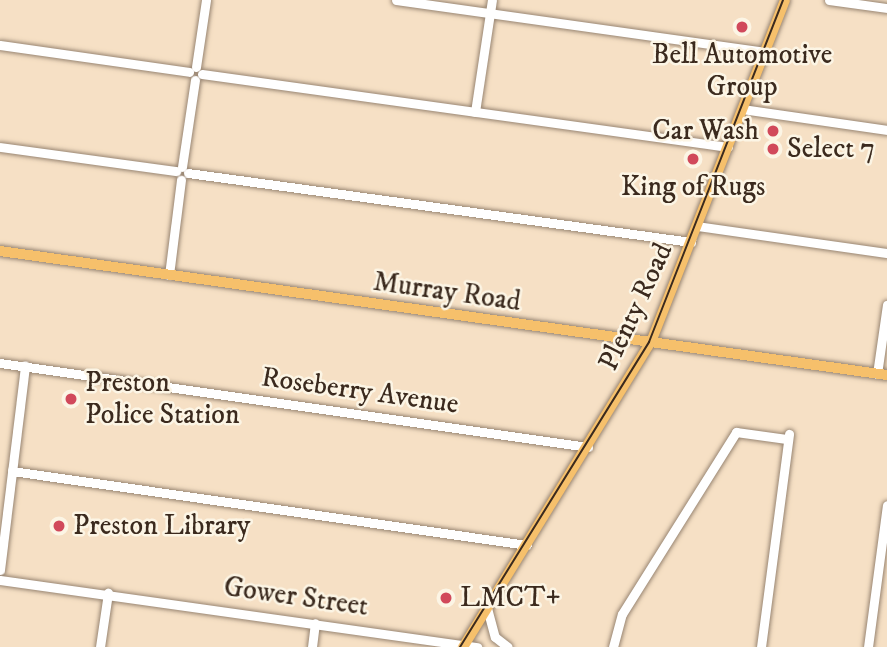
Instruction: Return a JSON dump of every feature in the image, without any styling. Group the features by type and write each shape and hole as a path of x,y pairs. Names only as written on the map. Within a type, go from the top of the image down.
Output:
{"main road":[{"name":"Plenty Road","path":"463,646 651,342 785,0"},
{"name":"Murray Road","path":"0,251 882,374"}],"street":[{"path":"169,275 206,0"},
{"path":"396,0 765,52"},
{"path":"475,112 492,0"},
{"path":"829,0 887,8"},
{"path":"0,45 728,147"},
{"path":"742,109 887,130"},
{"path":"0,147 691,242"},
{"path":"697,226 887,253"},
{"path":"882,374 887,305"},
{"name":"Roseberry Avenue","path":"0,363 588,447"},
{"path":"0,572 25,366"},
{"path":"613,647 622,614 736,432 788,436 761,647"},
{"path":"12,471 527,545"},
{"path":"868,647 887,505"},
{"name":"Gower Street","path":"0,572 108,593"},
{"name":"Gower Street","path":"0,580 108,593 477,647"},
{"path":"100,647 108,593"},
{"path":"487,608 495,637 508,647"},
{"path":"312,647 315,623"}],"tram line":[{"path":"460,647 649,342 783,0"}],"place":[{"name":"Bell Automotive Group","path":"742,27"},
{"name":"Car Wash","path":"773,131"},
{"name":"Select 7","path":"773,149"},
{"name":"King of Rugs","path":"693,159"},
{"name":"Preston Police Station","path":"71,399"},
{"name":"Preston Library","path":"59,526"},
{"name":"LMCT+","path":"446,598"}]}
